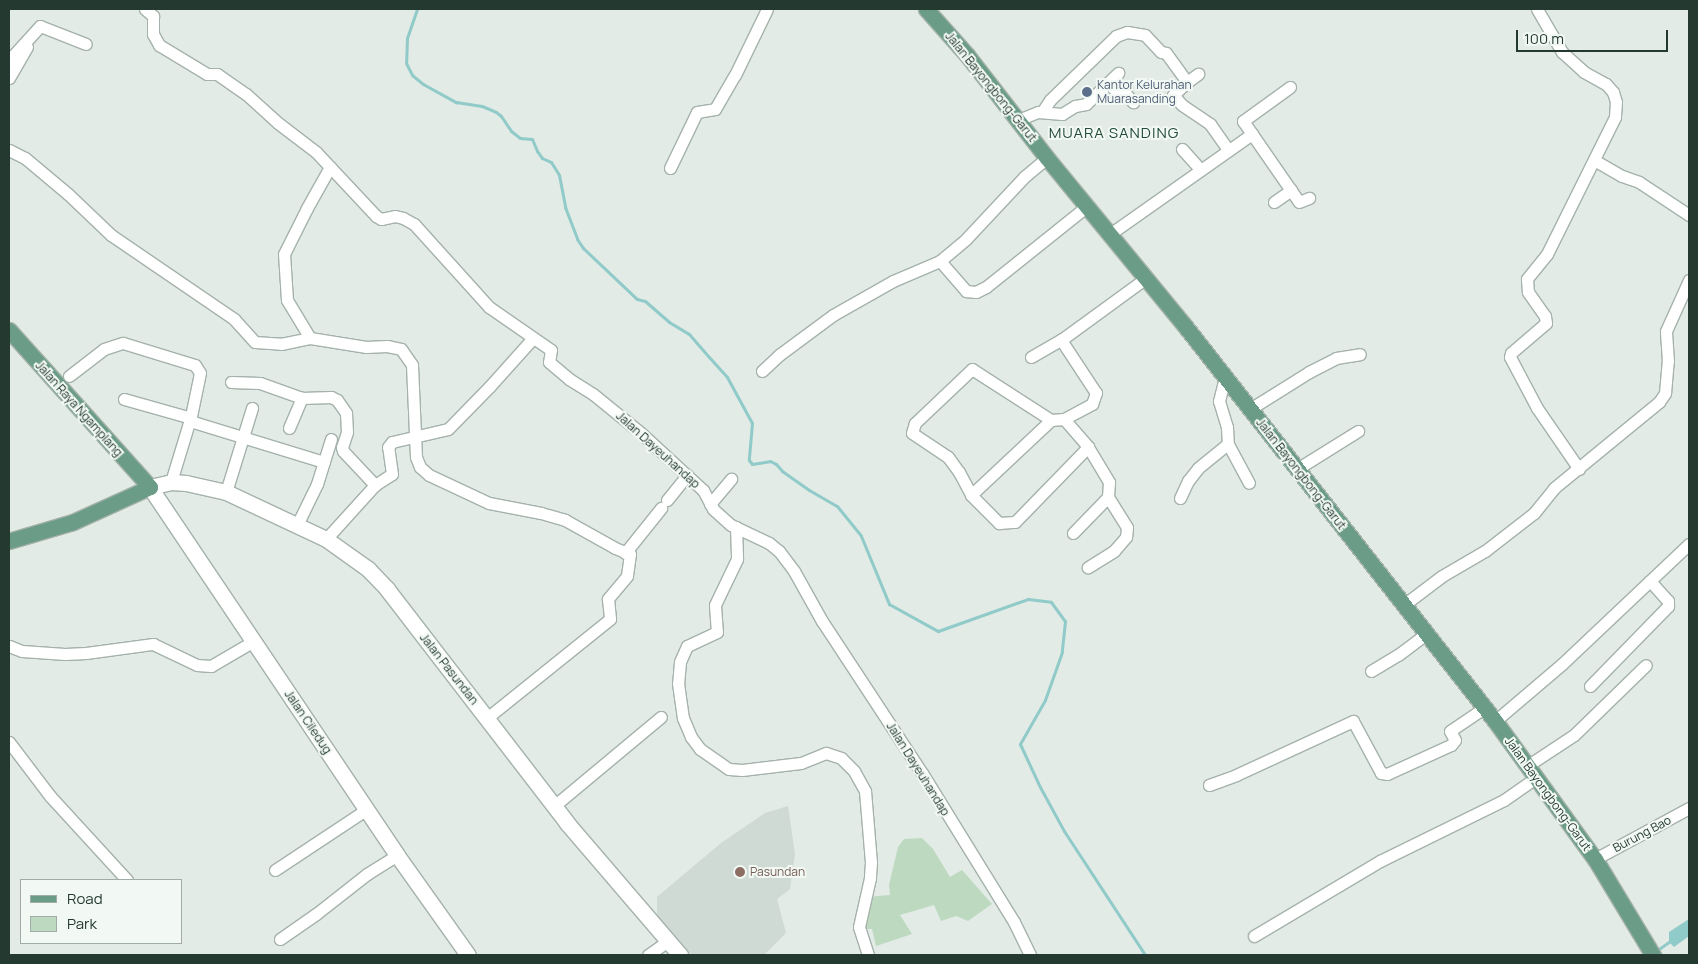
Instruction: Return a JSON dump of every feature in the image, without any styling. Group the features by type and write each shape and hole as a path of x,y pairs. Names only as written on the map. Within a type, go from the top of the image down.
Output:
{"main road":[{"name":"Jalan Bayongbong-Garut","path":"926,9 967,55 1047,158 1146,278 1495,721 1596,859 1652,955"},
{"name":"Jalan Raya Ngamplang","path":"9,330 150,488"},
{"path":"9,541 73,522 150,488"}],"street":[{"name":"Jalan Dayeuhandap","path":"145,9 154,16 153,34 159,45 207,74 217,74 246,94 278,123 316,152 381,219 395,216 414,224 489,307 551,350 550,362 568,379 593,394 687,475 703,490 711,506 734,526 769,543 779,552 794,571 822,621 922,773 1014,922 1030,955"},
{"path":"670,168 698,112 715,109 735,75 767,9"},
{"path":"1537,9 1562,52 1584,72 1606,84 1613,92 1616,102 1615,116 1547,254 1526,280 1528,292 1545,316 1546,323 1510,353 1510,357 1537,408 1579,469"},
{"path":"40,26 86,44"},
{"path":"9,60 40,26"},
{"path":"9,78 40,26"},
{"path":"1042,112 1050,100 1103,48 1116,36 1127,32 1145,35 1161,52 1166,53 1187,82"},
{"path":"1018,120 1042,112 1062,114 1075,106 1086,104 1118,73"},
{"path":"1198,74 1169,92 1210,124 1228,150"},
{"path":"1108,83 1122,97 1126,94 1133,102"},
{"path":"1290,88 1244,121 1301,204"},
{"path":"1110,234 1200,168 1252,134"},
{"path":"1182,149 1200,168"},
{"path":"9,150 25,158 61,188 111,235 234,319 255,342 264,345 281,344 310,338 366,348 397,346 404,352 412,364 413,374 408,438 420,467 429,475 489,504 541,513 565,520 630,554 627,576 608,599 610,619 487,718"},
{"path":"762,372 779,355 833,315 892,281 940,261 972,232 1024,177 1047,158"},
{"path":"1594,160 1624,177 1639,182 1689,215"},
{"path":"310,338 299,316 288,303 283,258 306,208 330,167"},
{"path":"1274,202 1292,190"},
{"path":"940,261 966,291 976,292 986,287 1087,206"},
{"path":"1031,357 1061,340 1146,278"},
{"path":"1404,604 1442,576 1486,551 1534,513 1554,488 1651,410 1665,393 1668,361 1666,331 1689,280"},
{"path":"326,539 375,485 392,474 388,446 394,440 448,429 533,338"},
{"path":"1061,340 1096,393 1092,404 1064,419 1051,420 972,369 957,381 915,423 912,433 948,457 959,472 971,495 999,523 1015,522 1088,447"},
{"path":"69,376 104,349 123,343 195,365 200,373 190,419 171,482"},
{"path":"1250,409 1309,372 1336,358 1360,354"},
{"path":"1225,377 1219,401 1227,427 1228,444 1249,483"},
{"path":"231,382 260,383 302,398 331,397 342,404 346,413 347,432 344,451 375,485"},
{"path":"289,428 302,398"},
{"path":"124,399 190,419 242,438 324,462"},
{"path":"226,492 252,408"},
{"path":"1064,419 1088,447 1108,482 1108,497 1127,528 1127,533 1114,552 1088,567"},
{"path":"971,495 1051,420"},
{"path":"1296,469 1358,431"},
{"path":"297,525 317,484 331,440"},
{"path":"1180,498 1188,481 1198,468 1228,444"},
{"path":"625,552 687,475"},
{"path":"711,506 731,479"},
{"name":"Jalan Pasundan","path":"150,488 171,482 188,483 226,492 326,539 368,569 387,589 554,806 680,955"},
{"name":"Jalan Ciledug","path":"150,488 397,855 468,955"},
{"path":"1073,533 1108,497"},
{"path":"734,526 737,559 715,605 717,632 687,646 680,662 678,683 683,718 691,736 700,749 729,769 742,770 801,763 826,754 841,758 854,771 865,791 871,862 870,878 859,927 861,939 868,955"},
{"path":"1495,721 1562,664 1689,544"},
{"path":"1590,686 1668,606 1668,601 1650,581"},
{"path":"1371,671 1398,655 1426,633"},
{"path":"9,648 34,652 86,653 154,644 197,665 211,666 254,641"},
{"path":"1254,936 1380,861 1504,800 1531,772 1646,665"},
{"path":"1209,785 1236,775 1353,721 1376,764 1382,773 1387,774 1451,744 1455,740 1450,731 1484,708"},
{"path":"554,806 661,717"},
{"path":"9,742 50,796 126,879"},
{"name":"Burung Bao","path":"1596,859 1689,808"},
{"path":"275,870 367,809"},
{"path":"280,939 316,914 367,874 397,855"},
{"path":"648,955 668,941"}],"shaded area":[{"name":"Pasundan","path":"788,806 795,854 790,889 777,899 786,933 764,955 692,955 657,917 657,897 721,843 765,813"}],"green space":[{"path":"922,838 933,849 950,877 962,870 992,904 968,921 956,916 941,921 934,905 900,915 912,934 876,946 872,929 861,929 866,897 890,895 889,885 898,847 904,839"}],"water":[{"path":"1689,919 1689,936 1674,947 1669,942 1669,932"}],"waterway":[{"path":"417,9 407,38 406,63 412,75 423,84 456,102 482,106 496,112 511,131 520,138 532,139 542,158 551,162 559,175 565,207 577,239 583,248 637,299 645,301 669,322 689,334 727,377 752,423 749,460 752,464 770,461 776,464 782,471 809,490 837,506 861,536 889,604 938,631 1028,599 1051,602 1065,621 1062,652 1045,700 1020,744 1040,787 1064,831 1145,955"},
{"path":"1656,951 1672,940"}],"place":[{"name":"Kantor Kelurahan Muarasanding","path":"1087,92"},
{"name":"Pasundan","path":"740,872"}],"district":[{"name":"MUARA SANDING","path":"1114,133"}]}
